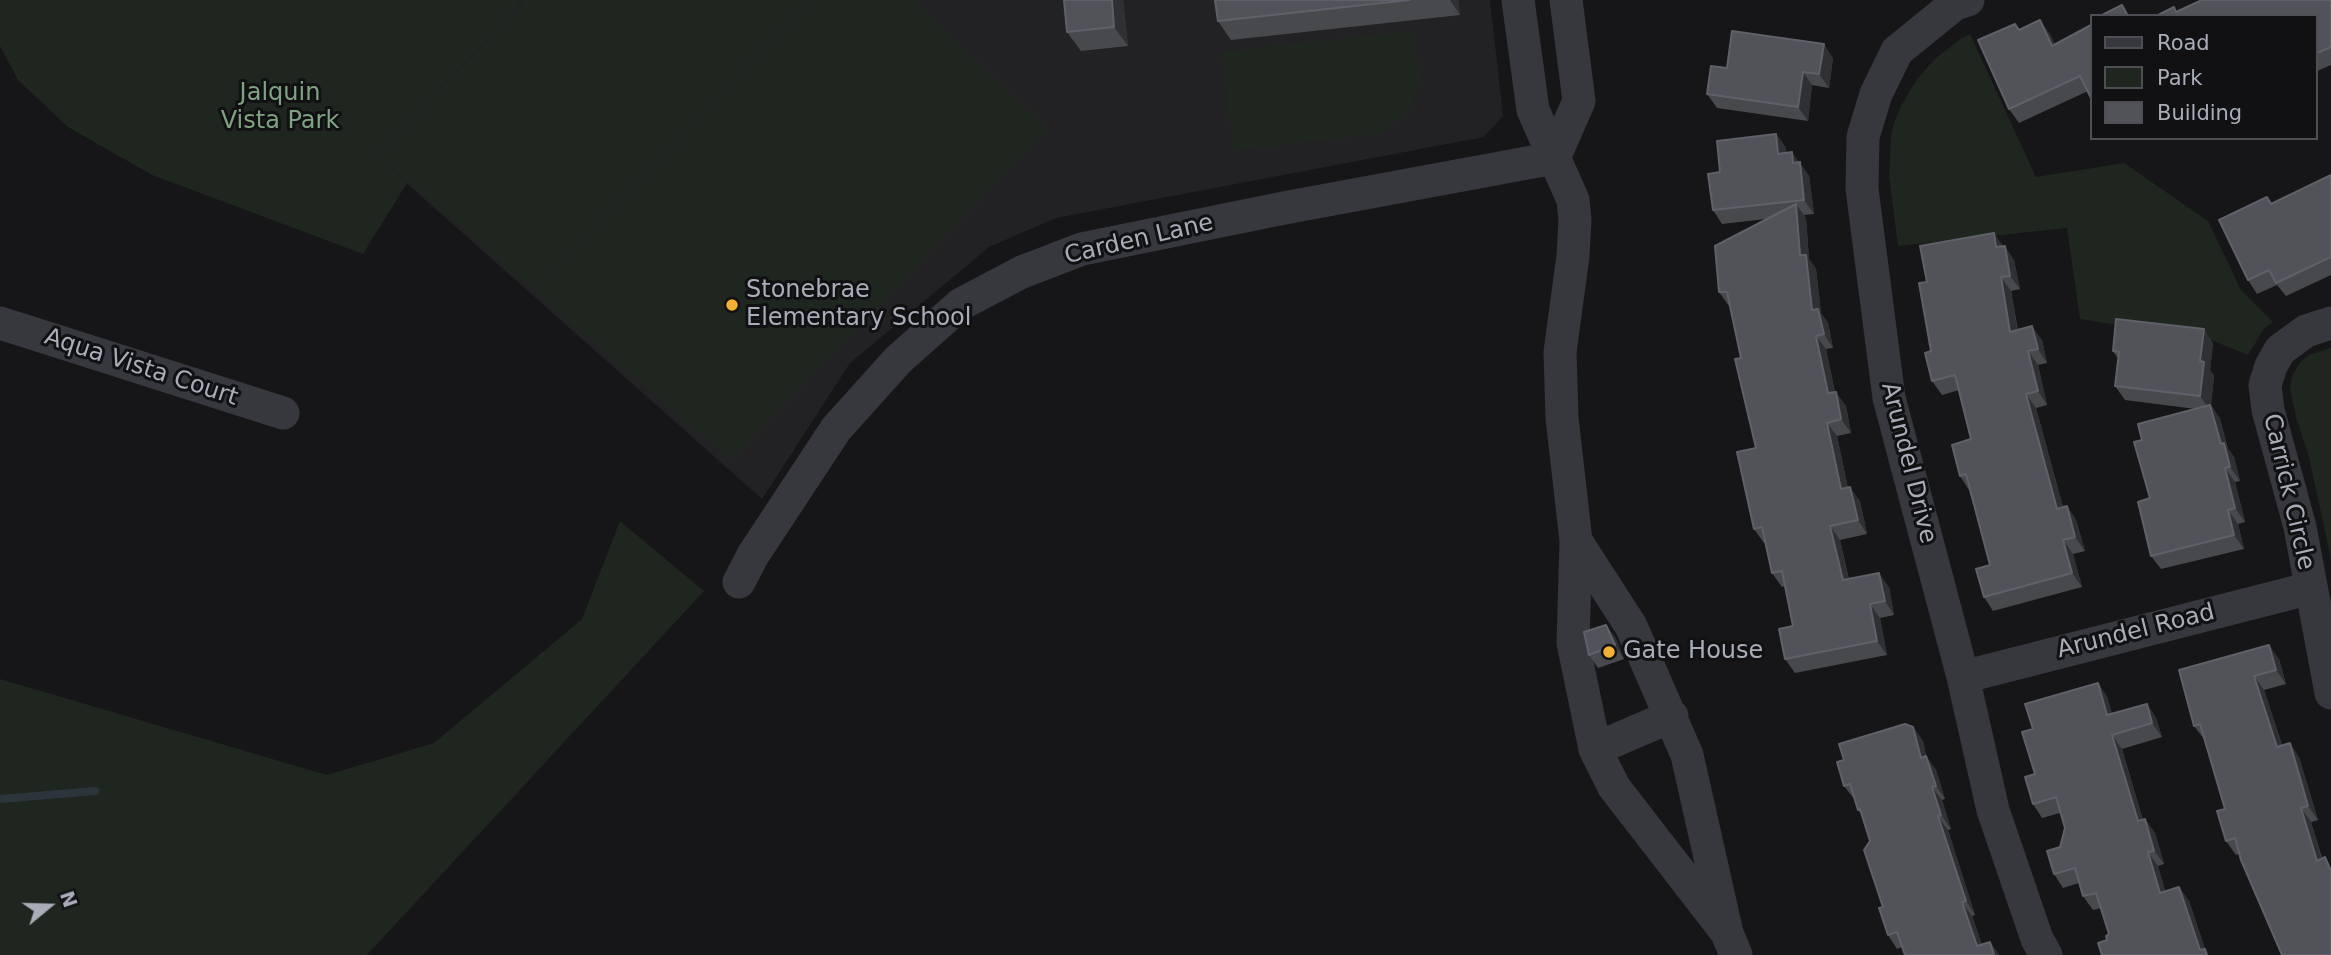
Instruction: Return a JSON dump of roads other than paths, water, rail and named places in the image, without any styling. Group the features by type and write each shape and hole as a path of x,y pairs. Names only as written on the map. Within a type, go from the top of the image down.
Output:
{"street":[{"path":"1518,0 1533,110 1573,200 1573,256 1560,352 1562,418 1577,541 1573,643 1595,749 1614,787 1732,944"},
{"path":"1554,158 1579,101 1566,0"},
{"name":"Arundel Drive","path":"1968,0 1955,4 1897,51 1876,94 1863,138 1862,189 1889,398 1963,677 1993,810 2037,939 2046,955"},
{"name":"Carden Lane","path":"738,582 836,429 898,360 961,304 1022,272 1082,249 1554,158"},
{"name":"Aqua Vista Court","path":"0,323 283,413"},
{"name":"Carrick Circle","path":"2331,323 2306,331 2280,350 2270,366 2266,385 2268,410 2300,527 2331,693"},
{"path":"1577,541 1632,626 1672,716 1695,780 1732,944"},
{"name":"Arundel Road","path":"1963,677 2311,588"},
{"path":"1595,749 1672,716"}],"waterway":[{"path":"0,799 95,791"}],"place":[{"name":"Stonebrae Elementary School","path":"732,305"},
{"name":"Gate House","path":"1609,652"}],"park label":[{"name":"Jalquin Vista Park","path":"280,108"}]}
